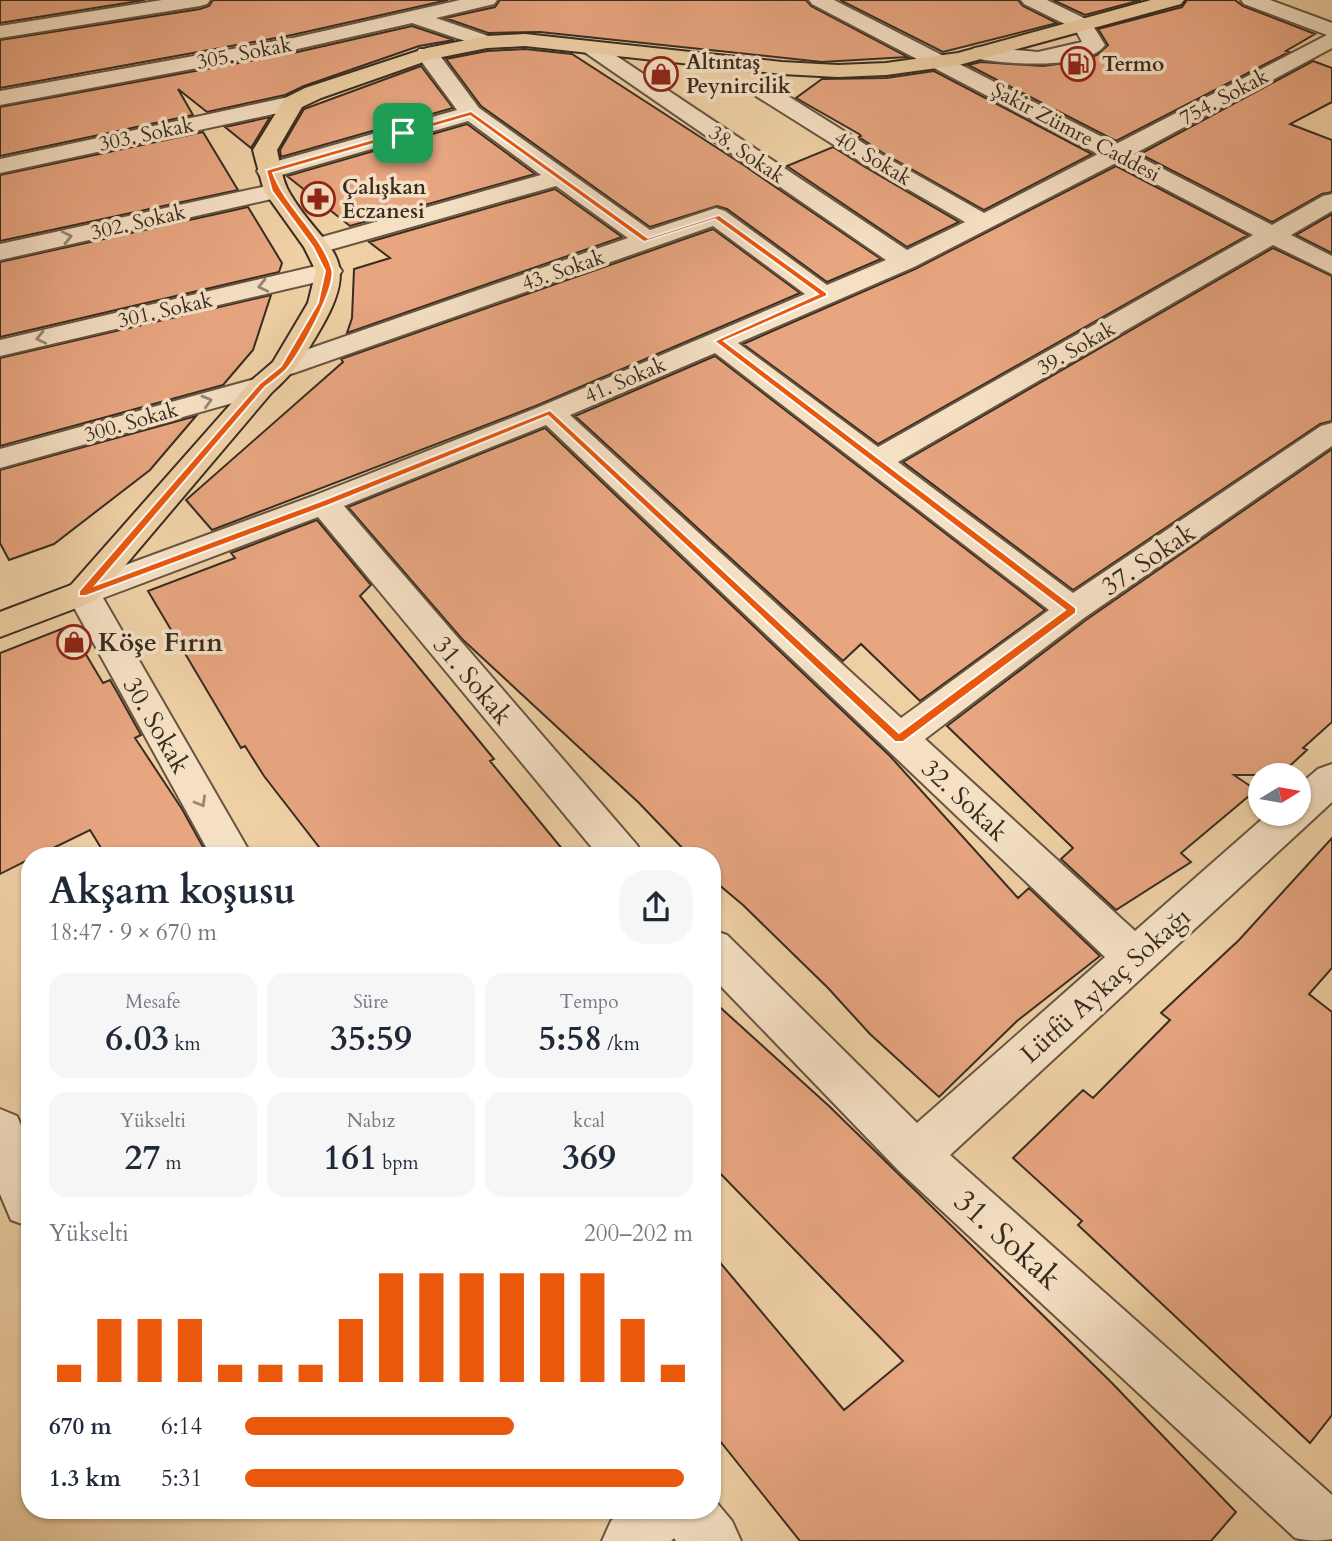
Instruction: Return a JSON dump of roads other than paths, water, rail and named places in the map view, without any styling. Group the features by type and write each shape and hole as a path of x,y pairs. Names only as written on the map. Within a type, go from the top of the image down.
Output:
{"main road":[{"path":"0,625 83,593 273,376 322,303 329,271 317,246 272,181 265,150 293,103 313,93 427,54 487,42 525,40 818,71 886,69 943,62 982,53 1174,0"}],"street":[{"path":"0,32 201,0"},
{"name":"305. Sokak","path":"0,98 293,44 487,0"},
{"name":"Şakir Zümre Caddesi","path":"818,0 943,62 1332,266"},
{"path":"1031,0 1083,25"},
{"path":"1251,0 1332,30"},
{"path":"414,17 487,42"},
{"name":"754. Sokak","path":"1117,154 1332,40"},
{"name":"38. Sokak","path":"590,47 905,261"},
{"path":"427,54 471,113 647,240"},
{"name":"40. Sokak","path":"764,91 874,160 984,223"},
{"name":"303. Sokak","path":"0,166 293,103"},
{"name":"302. Sokak","path":"0,252 272,181 471,113"},
{"name":"41. Sokak","path":"83,593 324,503 550,413 905,261 1117,154"},
{"path":"317,246 560,177"},
{"name":"39. Sokak","path":"876,462 1332,201"},
{"name":"43. Sokak","path":"273,376 716,216 824,295"},
{"name":"301. Sokak","path":"0,348 329,271"},
{"path":"718,341 1072,610"},
{"name":"300. Sokak","path":"0,459 273,376"},
{"name":"32. Sokak","path":"550,413 1135,958"},
{"name":"37. Sokak","path":"899,739 1072,610 1332,432"},
{"name":"31. Sokak","path":"324,503 615,847"},
{"name":"30. Sokak","path":"83,593 227,847"},
{"path":"1311,798 1332,779"},
{"name":"Lütfü Aykaç Sokağı","path":"916,1155 1281,826"},
{"name":"31. Sokak","path":"721,957 916,1155 1314,1519"},
{"path":"0,1131 19,1208"},
{"path":"631,1541 653,1519"},
{"path":"694,1519 712,1541"}],"place":[{"name":"Termo","path":"1078,64"},
{"name":"Altıntaş Peynircilik","path":"661,74"},
{"name":"Çalışkan Eczanesi","path":"318,199"},
{"name":"Köşe Fırın","path":"74,642"}]}
